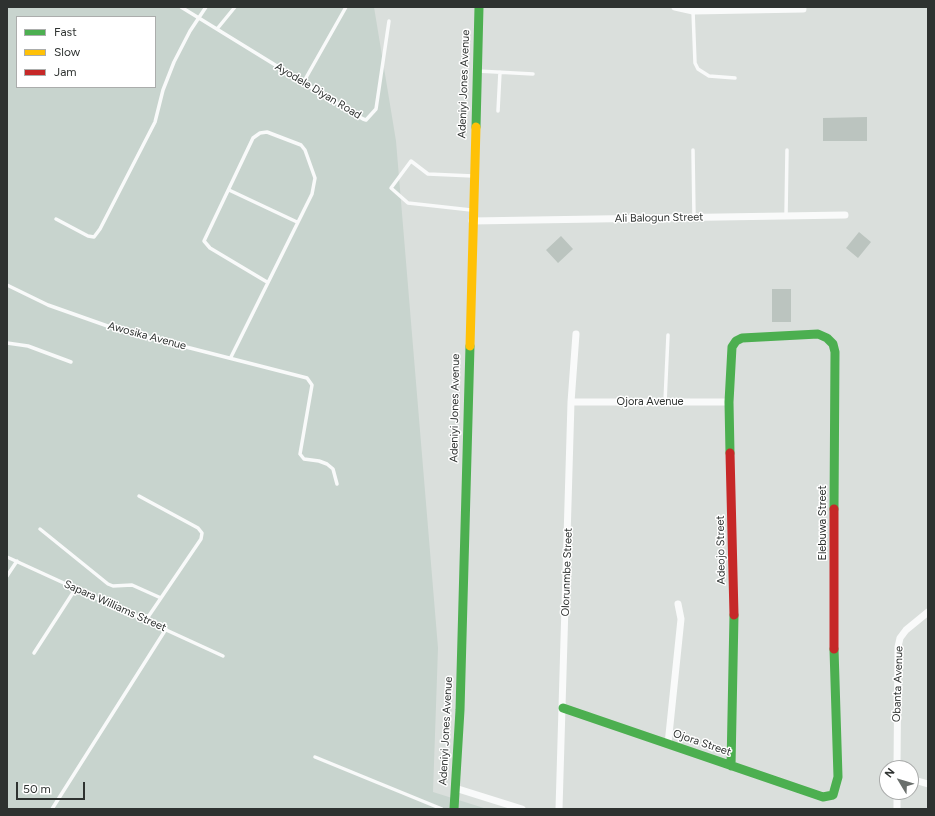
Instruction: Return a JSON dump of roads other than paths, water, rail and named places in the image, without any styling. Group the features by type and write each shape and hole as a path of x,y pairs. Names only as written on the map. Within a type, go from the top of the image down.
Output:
{"street":[{"name":"Adeniyi Jones Avenue","path":"454,809 460,710 472,210 479,7"},
{"path":"675,7 693,11 803,9"},
{"name":"Ali Balogun Street","path":"472,221 846,215"},
{"name":"Olorunmbe Street","path":"559,809 572,402 576,334"},
{"name":"Elebuwa Street","path":"742,338 818,334 827,338 833,344 835,352 834,635 838,777 833,795"},
{"name":"Adeojo Street","path":"731,766 734,588 729,402 732,347 736,341 742,338"},
{"name":"Ojora Avenue","path":"572,402 729,402"},
{"path":"668,744 681,619 678,604"},
{"name":"Obanta Avenue","path":"897,760 898,647 900,638 906,630 928,612"},
{"name":"Ojora Street","path":"563,708 823,797 833,795"},
{"path":"455,788 522,809"}],"lane":[{"name":"Ayodele Diyan Road","path":"181,7 363,119 371,117 376,109 379,97 389,21"},
{"path":"56,219 88,236 94,237 100,230 155,122 163,90 174,62 198,17 206,7"},
{"path":"217,29 235,7"},
{"path":"303,83 346,7"},
{"path":"693,11 695,63 698,69 709,76 735,78"},
{"path":"477,71 533,74"},
{"path":"498,111 500,72"},
{"path":"231,358 267,282 312,194 315,178 305,150 301,145 268,132 260,133 253,138 204,241 210,248 267,282"},
{"path":"693,150 694,217"},
{"path":"786,216 787,150"},
{"path":"472,210 408,203 391,188 411,161 428,174 473,176"},
{"path":"229,190 297,222"},
{"name":"Awosika Avenue","path":"7,285 48,305 116,329 307,378 312,385 300,454 304,459 319,461 327,464 333,469 337,484"},
{"path":"665,402 668,335"},
{"path":"7,343 28,346 71,362"},
{"path":"139,496 198,528 202,533 201,539 146,620"},
{"path":"40,529 108,584 113,586 132,585 161,598"},
{"name":"Sapara Williams Street","path":"7,557 223,656"},
{"path":"7,576 17,561"},
{"path":"34,653 76,588"},
{"path":"52,809 166,629"},
{"path":"315,757 442,809"}]}
